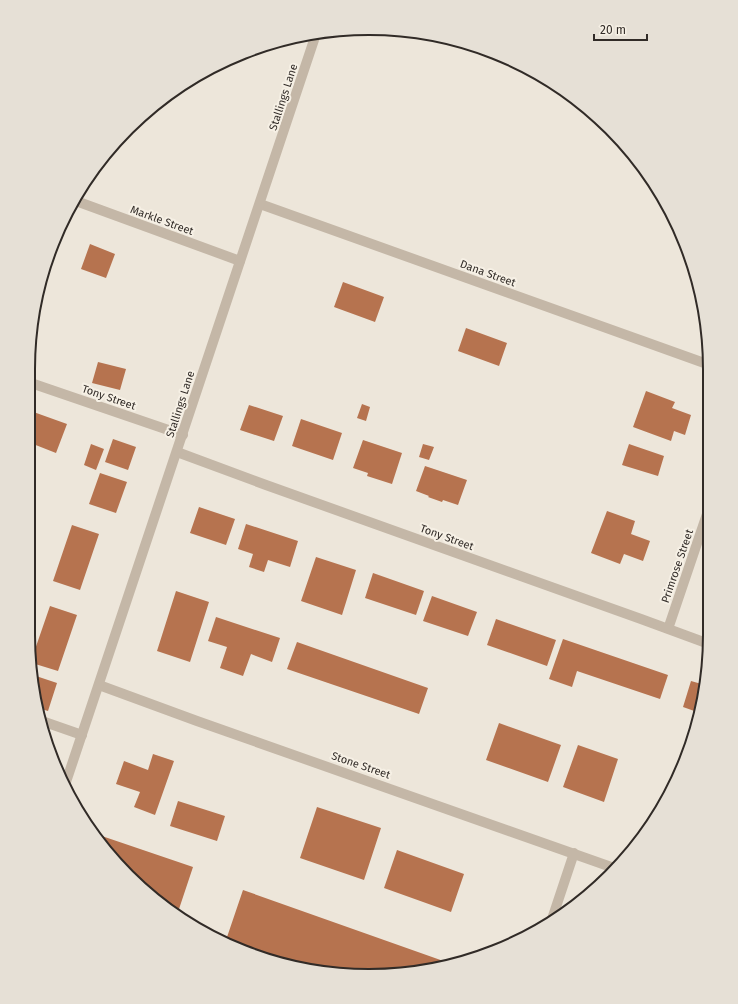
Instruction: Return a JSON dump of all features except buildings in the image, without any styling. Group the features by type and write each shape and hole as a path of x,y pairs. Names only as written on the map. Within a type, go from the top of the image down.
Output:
{"street":[{"name":"Stallings Lane","path":"67,779 314,40"},
{"name":"Markle Street","path":"80,202 240,261"},
{"name":"Dana Street","path":"260,204 703,362"},
{"name":"Tony Street","path":"35,384 183,435"},
{"name":"Tony Street","path":"177,452 703,642"},
{"name":"Primrose Street","path":"668,629 703,526"},
{"name":"Stone Street","path":"99,685 205,724 609,866"},
{"path":"46,722 82,734"},
{"path":"554,914 574,853"}]}
